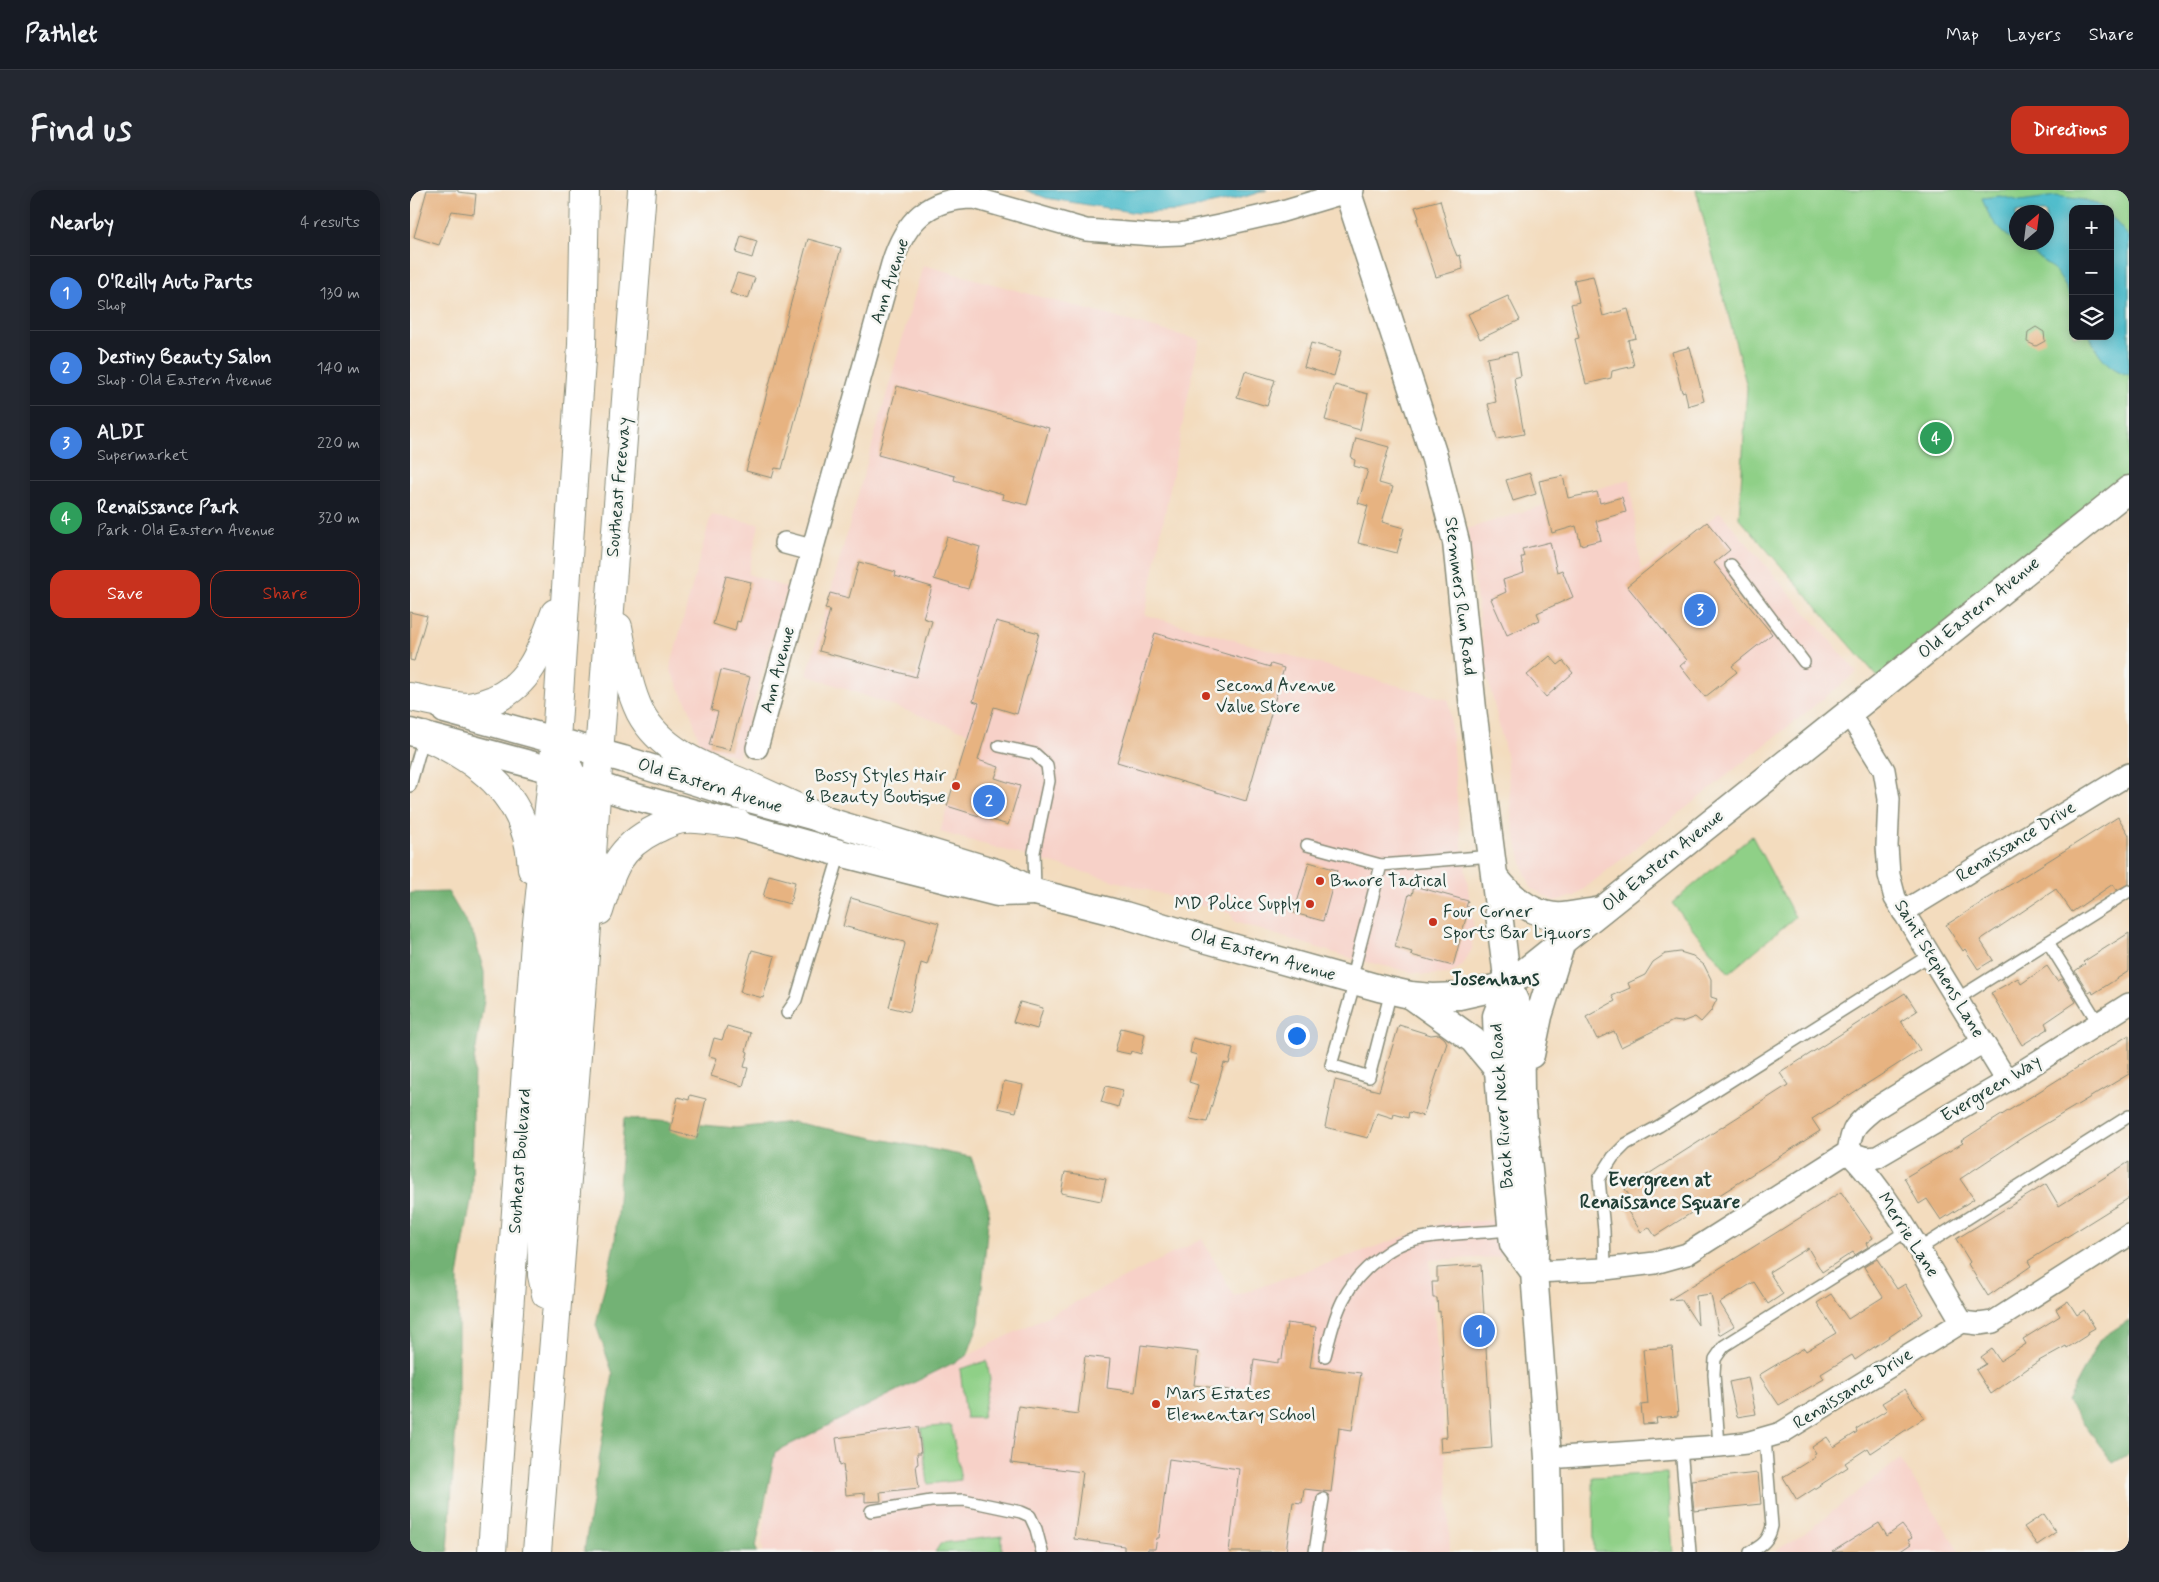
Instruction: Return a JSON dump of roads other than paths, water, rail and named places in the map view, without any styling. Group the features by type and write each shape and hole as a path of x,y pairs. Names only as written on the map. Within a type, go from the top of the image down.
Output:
{"main road":[{"path":"537,1552 585,955 574,777 556,740 582,345 585,190"},
{"name":"Southeast Freeway","path":"574,777 599,753 642,190"},
{"path":"410,697 467,706 483,704 507,693 528,674 538,658 565,583"},
{"path":"611,586 632,693 641,714 660,738 678,752 700,765 822,819"},
{"path":"417,734 458,752 488,774 506,793 518,812 531,850 535,942"},
{"path":"554,1330 542,1275 541,1200 574,777"},
{"name":"Southeast Boulevard","path":"492,1552 535,942 574,777"},
{"path":"585,955 608,882 621,855 634,841 668,824 685,818 739,824"}],"street":[{"name":"Ann Avenue","path":"757,748 898,244 910,225 933,206 957,198 974,198 1086,230 1154,235 1180,234 1276,213 1349,191"},
{"name":"Stemmers Run Road","path":"1349,191 1435,459 1456,542 1473,709 1508,985"},
{"name":"Old Eastern Avenue","path":"410,701 556,740 999,873 1035,892 1125,915 1353,981 1401,993 1447,996 1487,991 1508,985 2129,489"},
{"path":"786,543 812,550"},
{"name":"Saint Stephens Lane","path":"1848,712 1884,770 1889,799 1886,846 1889,875 1895,898 2007,1081"},
{"name":"Old Eastern Avenue","path":"417,734 840,853 998,893 1035,892"},
{"name":"Renaissance Drive","path":"1903,912 2129,774"},
{"path":"1493,866 1505,889 1523,904 1541,913 1561,916 1602,910"},
{"path":"1447,996 1469,986 1482,976 1492,963 1502,938"},
{"path":"1521,1092 1539,1016 1562,942"},
{"name":"Back River Neck Road","path":"1508,985 1496,1016 1498,1070 1511,1230 1513,1244 1534,1272"},
{"name":"Back River Neck Road","path":"1508,985 1520,1012 1521,1092 1536,1238 1534,1272 1548,1458 1550,1552"},
{"path":"1401,993 1473,1040 1498,1070"},
{"name":"Evergreen Way","path":"1848,1152 1866,1158 1877,1156 2007,1081 2129,1004"},
{"path":"1534,1272 1605,1269 1655,1263 1687,1254 1848,1152 1852,1132 1858,1122 1983,1042"},
{"name":"Merrie Lane","path":"1848,1152 1866,1171 1907,1231 1962,1322"},
{"path":"1962,1322 1979,1324 1993,1322 2129,1235"},
{"name":"Renaissance Drive","path":"1548,1458 1719,1446 1765,1438 1781,1433 1962,1322"}],"lane":[{"path":"1731,565 1804,662"},
{"path":"410,786 417,734"},
{"path":"999,746 1035,754 1047,765 1049,781 1034,852 1035,892"},
{"path":"1307,845 1381,865 1493,866"},
{"path":"787,1013 796,1000 840,853"},
{"path":"1381,865 1331,1065 1369,1077 1401,993"},
{"path":"1956,999 2129,891"},
{"path":"2048,942 2099,1024"},
{"path":"1605,1269 1604,1230 1599,1180 1613,1157 1626,1144 1659,1126 1930,955"},
{"path":"1919,1249 2129,1116"},
{"path":"1325,1356 1333,1324 1347,1289 1366,1267 1394,1246 1415,1239 1511,1230"},
{"path":"1719,1446 1714,1374 1715,1359 1724,1346 1907,1231"},
{"path":"1750,1552 1761,1546 1770,1537 1772,1526 1765,1438"},
{"path":"1681,1448 1690,1552"},
{"path":"1315,1552 1323,1499"},
{"path":"871,1511 931,1501 964,1500 1021,1512 1030,1516 1036,1528 1042,1552"}],"water":[{"path":"1025,190 1267,190 1241,198 1178,211 1137,213 1046,198"},
{"path":"2000,196 2020,201 2056,196 2084,200 2100,205 2069,205 2069,293 2053,268 2027,250 2054,250 2054,205 2009,205 2009,236 1994,222 1982,198"},
{"path":"2114,220 2129,237 2129,375 2115,369 2096,349 2092,340 2114,340"}],"place":[{"name":"Renaissance Park","path":"1936,438"},
{"name":"ALDI","path":"1700,610"},
{"name":"Second Avenue Value Store","path":"1206,696"},
{"name":"Bossy Styles Hair & Beauty Boutique","path":"956,786"},
{"name":"Destiny Beauty Salon","path":"989,801"},
{"name":"Bmore Tactical","path":"1320,881"},
{"name":"MD Police Supply","path":"1310,904"},
{"name":"Four Corner Sports Bar Liquors","path":"1433,922"},
{"name":"O'Reilly Auto Parts","path":"1479,1331"},
{"name":"Mars Estates Elementary School","path":"1156,1404"}],"district":[{"name":"Josenhans","path":"1495,979"},
{"name":"Evergreen at Renaissance Square","path":"1660,1191"}]}
